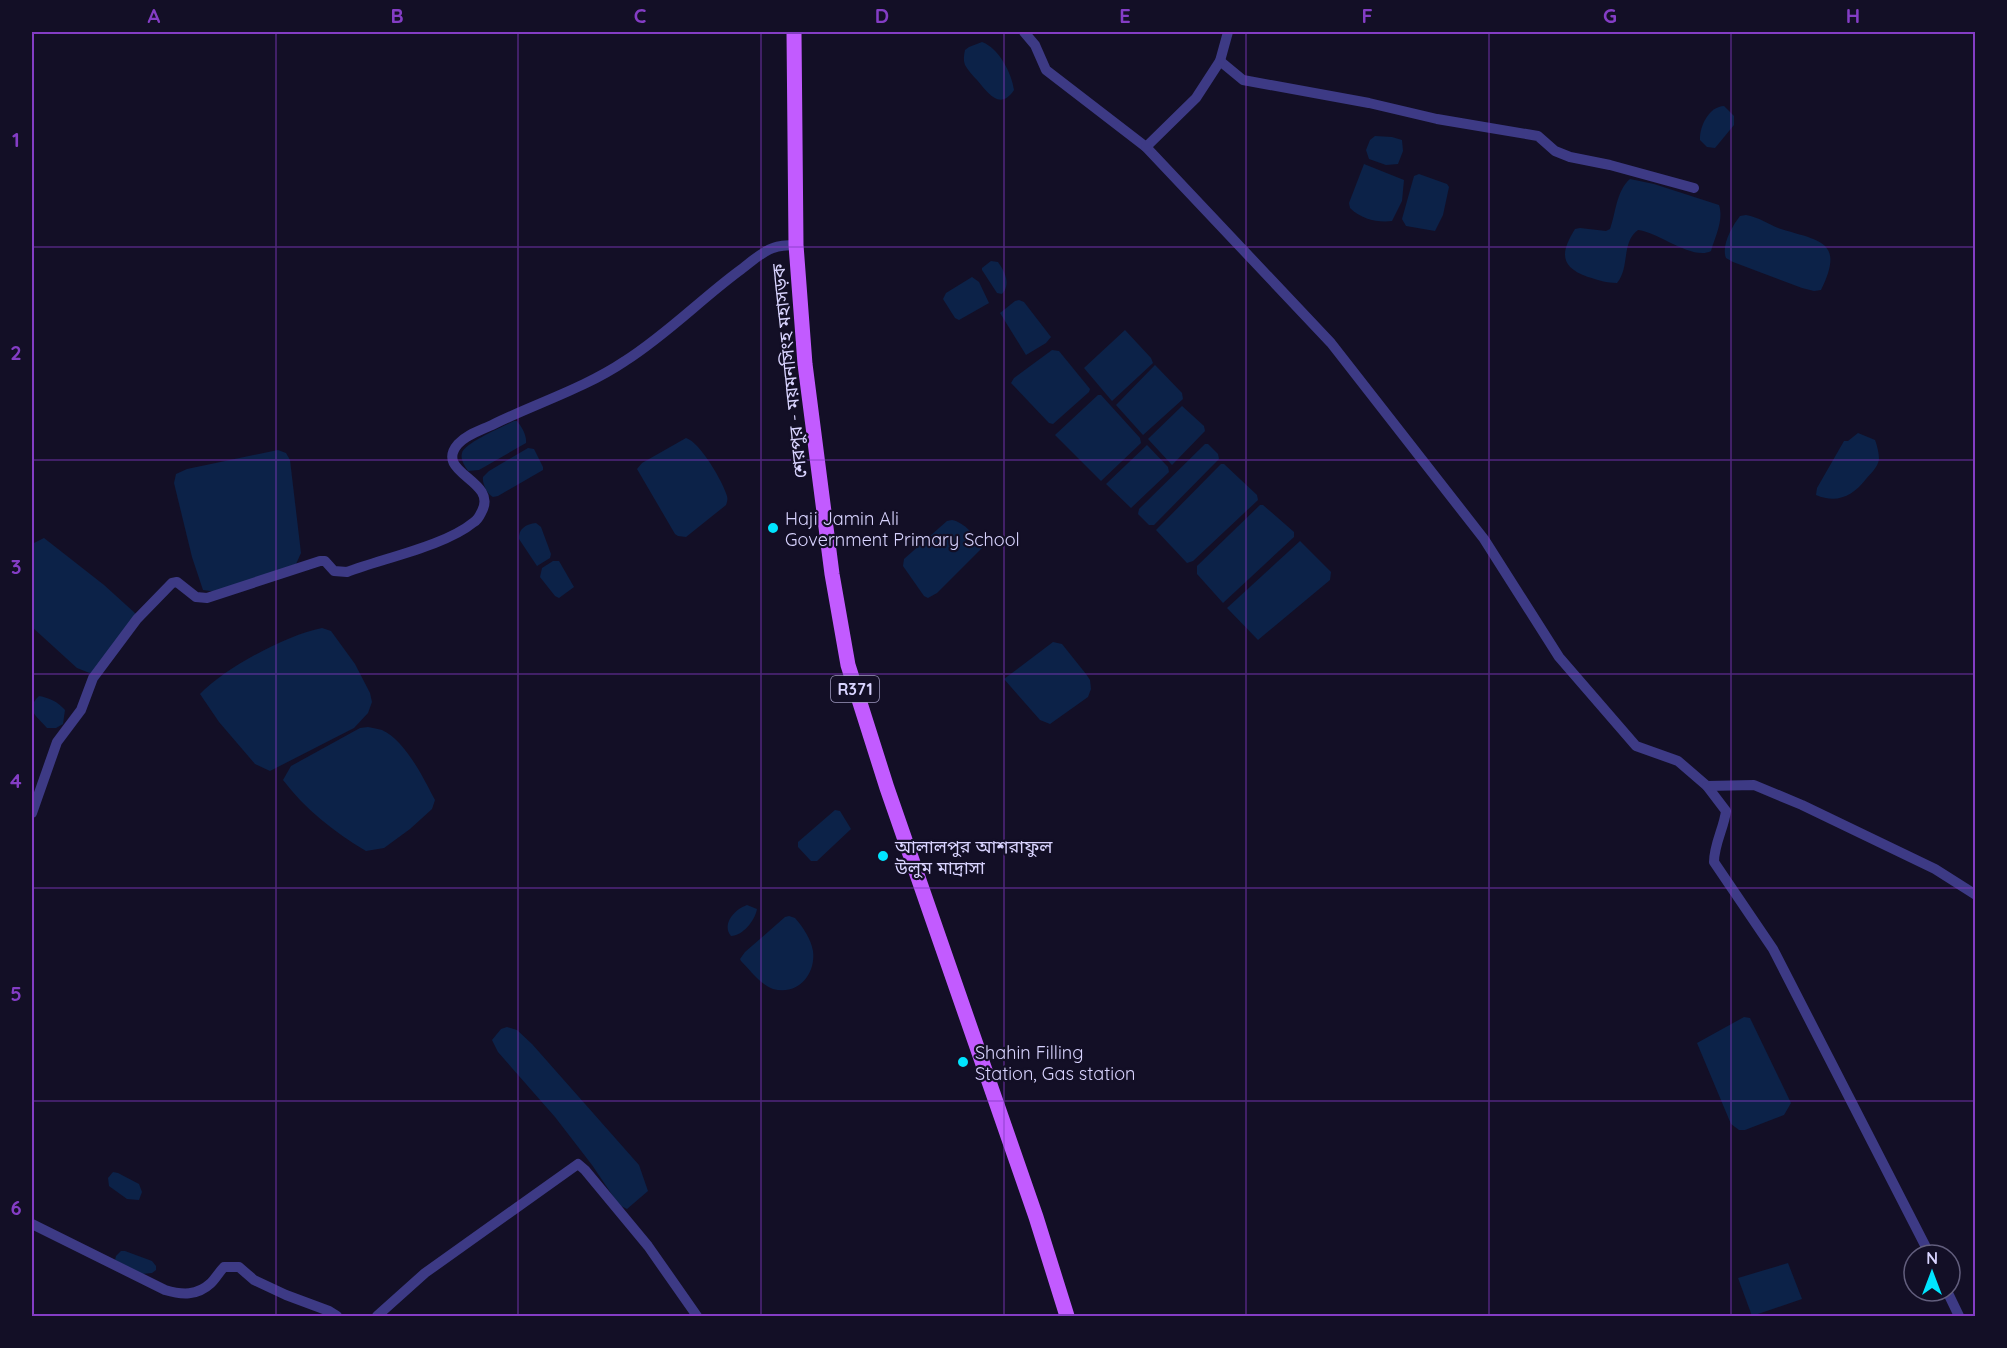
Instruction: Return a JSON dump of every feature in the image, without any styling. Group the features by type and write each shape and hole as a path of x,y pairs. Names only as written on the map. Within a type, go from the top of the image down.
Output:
{"main road":[{"name":"শেরপুর - ময়মনসিংহ মহাসড়ক","path":"794,32 796,245 805,364 832,574 848,665 890,798 1036,1217 1067,1317"}],"street":[{"path":"1024,32 1035,45 1046,70 1146,147 1331,343 1484,539 1559,657 1636,746 1678,761 1707,786 1726,811 1724,828 1714,852 1714,862 1773,949 1924,1243"},
{"path":"1146,147 1196,99 1220,61 1228,32"},
{"path":"1220,61 1243,80 1369,103 1437,119 1538,136 1555,151 1570,157 1610,165 1694,188"},
{"path":"32,813 57,742 81,710 93,678 137,619 172,583 177,582 196,597 207,598 320,561 325,561 334,571 347,572 454,535 476,521 484,508 484,493 454,464 453,454 457,445 465,438 596,379 626,361 664,333 724,283 771,248 796,245"},
{"path":"1707,786 1754,785 1802,805 1935,868 1976,895"},
{"path":"377,1317 425,1273 578,1164 648,1246 697,1317"},
{"path":"32,1224 165,1290 187,1295 193,1294 211,1283 224,1268 239,1268 254,1280 329,1311 337,1317"},
{"path":"1953,1303 1959,1317"}],"water":[{"path":"982,42 994,50 1004,62 1011,77 1014,90 1004,99 994,98 965,65 965,50"},
{"path":"1724,106 1734,116 1734,125 1715,148 1707,147 1700,140 1703,123 1714,109"},
{"path":"1375,136 1402,140 1403,151 1398,164 1386,165 1369,159 1366,150 1370,140"},
{"path":"1364,164 1404,180 1402,201 1392,221 1370,219 1350,208 1349,203"},
{"path":"1419,174 1447,184 1449,187 1443,215 1435,231 1406,226 1402,219 1414,176"},
{"path":"1630,179 1654,184 1719,205 1720,222 1711,251 1695,252 1638,230 1629,241 1621,277 1617,283 1588,277 1572,269 1565,258 1565,252 1575,229 1606,231 1610,229 1619,196"},
{"path":"1746,215 1807,237 1825,246 1829,252 1830,261 1828,274 1821,290 1802,288 1726,258 1726,242 1731,231 1740,216"},
{"path":"991,261 998,262 1005,274 1007,282 1002,294 997,293 982,270"},
{"path":"972,277 979,282 989,303 959,320 955,318 943,299 946,293"},
{"path":"1019,300 1024,302 1051,337 1046,343 1026,355 1000,313"},
{"path":"1125,330 1153,363 1112,401 1084,368"},
{"path":"1052,350 1059,351 1090,389 1053,424 1049,423 1011,383 1014,378"},
{"path":"1155,365 1182,393 1183,399 1143,435 1116,405"},
{"path":"1098,395 1101,395 1140,438 1141,443 1101,481 1055,435"},
{"path":"1182,406 1204,426 1205,431 1172,465 1148,439"},
{"path":"517,421 522,429 526,443 479,470 468,471 462,458 464,449"},
{"path":"1858,433 1875,440 1879,459 1876,467 1856,490 1844,497 1831,499 1816,495 1817,488 1844,441 1848,441"},
{"path":"686,438 698,447 710,463 725,490 727,499 726,505 686,537 675,534 637,469 642,463"},
{"path":"1205,444 1208,444 1218,454 1219,459 1154,525 1149,525 1138,514 1139,509"},
{"path":"1147,445 1168,467 1169,472 1131,508 1106,484"},
{"path":"528,448 534,449 543,470 498,496 491,496 485,488 483,477"},
{"path":"278,450 286,453 290,460 301,553 296,564 217,592 203,590 192,557 174,483 176,474 187,469"},
{"path":"1221,464 1224,464 1257,495 1258,500 1193,561 1187,563 1156,530"},
{"path":"1260,505 1263,505 1294,532 1294,537 1223,603 1197,574 1197,566"},
{"path":"952,520 970,531 982,548 937,593 928,598 924,596 903,566 904,559 947,521"},
{"path":"536,523 541,527 551,554 550,558 537,566 519,539 523,528"},
{"path":"44,538 104,585 136,614 92,674 77,668 32,627 32,544"},
{"path":"1300,541 1331,572 1330,580 1258,640 1227,608"},
{"path":"553,561 559,561 574,587 559,598 540,577 542,568"},
{"path":"322,628 331,631 355,664 370,693 372,702 368,713 354,728 270,771 255,764 219,722 200,694 225,674 257,654 291,638"},
{"path":"1053,642 1062,644 1090,680 1091,689 1088,697 1050,724 1040,720 1004,679"},
{"path":"39,696 54,701 65,710 63,724 56,728 47,728 37,717 33,705"},
{"path":"360,728 382,730 398,742 413,761 435,800 432,809 410,829 384,848 366,851 321,819 283,780 291,766"},
{"path":"835,810 840,811 851,829 817,861 811,861 798,847 798,842"},
{"path":"747,905 757,909 754,918 744,931 731,936 728,927 731,918"},
{"path":"789,916 795,918 810,942 813,951 812,968 804,981 797,986 782,990 773,989 760,981 740,959 745,952"},
{"path":"1744,1017 1750,1018 1791,1103 1784,1115 1745,1130 1739,1130 1731,1124 1697,1043"},
{"path":"507,1027 517,1030 532,1044 639,1165 648,1191 627,1209 619,1205 555,1117 498,1052 492,1040 501,1029"},
{"path":"113,1172 139,1184 142,1192 139,1200 127,1199 109,1186 108,1178"},
{"path":"121,1251 152,1261 156,1270 142,1274 115,1260"},
{"path":"1788,1263 1802,1299 1752,1316 1738,1278"}],"place":[{"name":"Haji Jamin Ali Government Primary School","path":"773,528"},
{"name":"আলালপুর আশরাফুল উলুম মাদ্রাসা","path":"883,856"},
{"name":"Shahin Filling Station, Gas station","path":"963,1062"}]}
